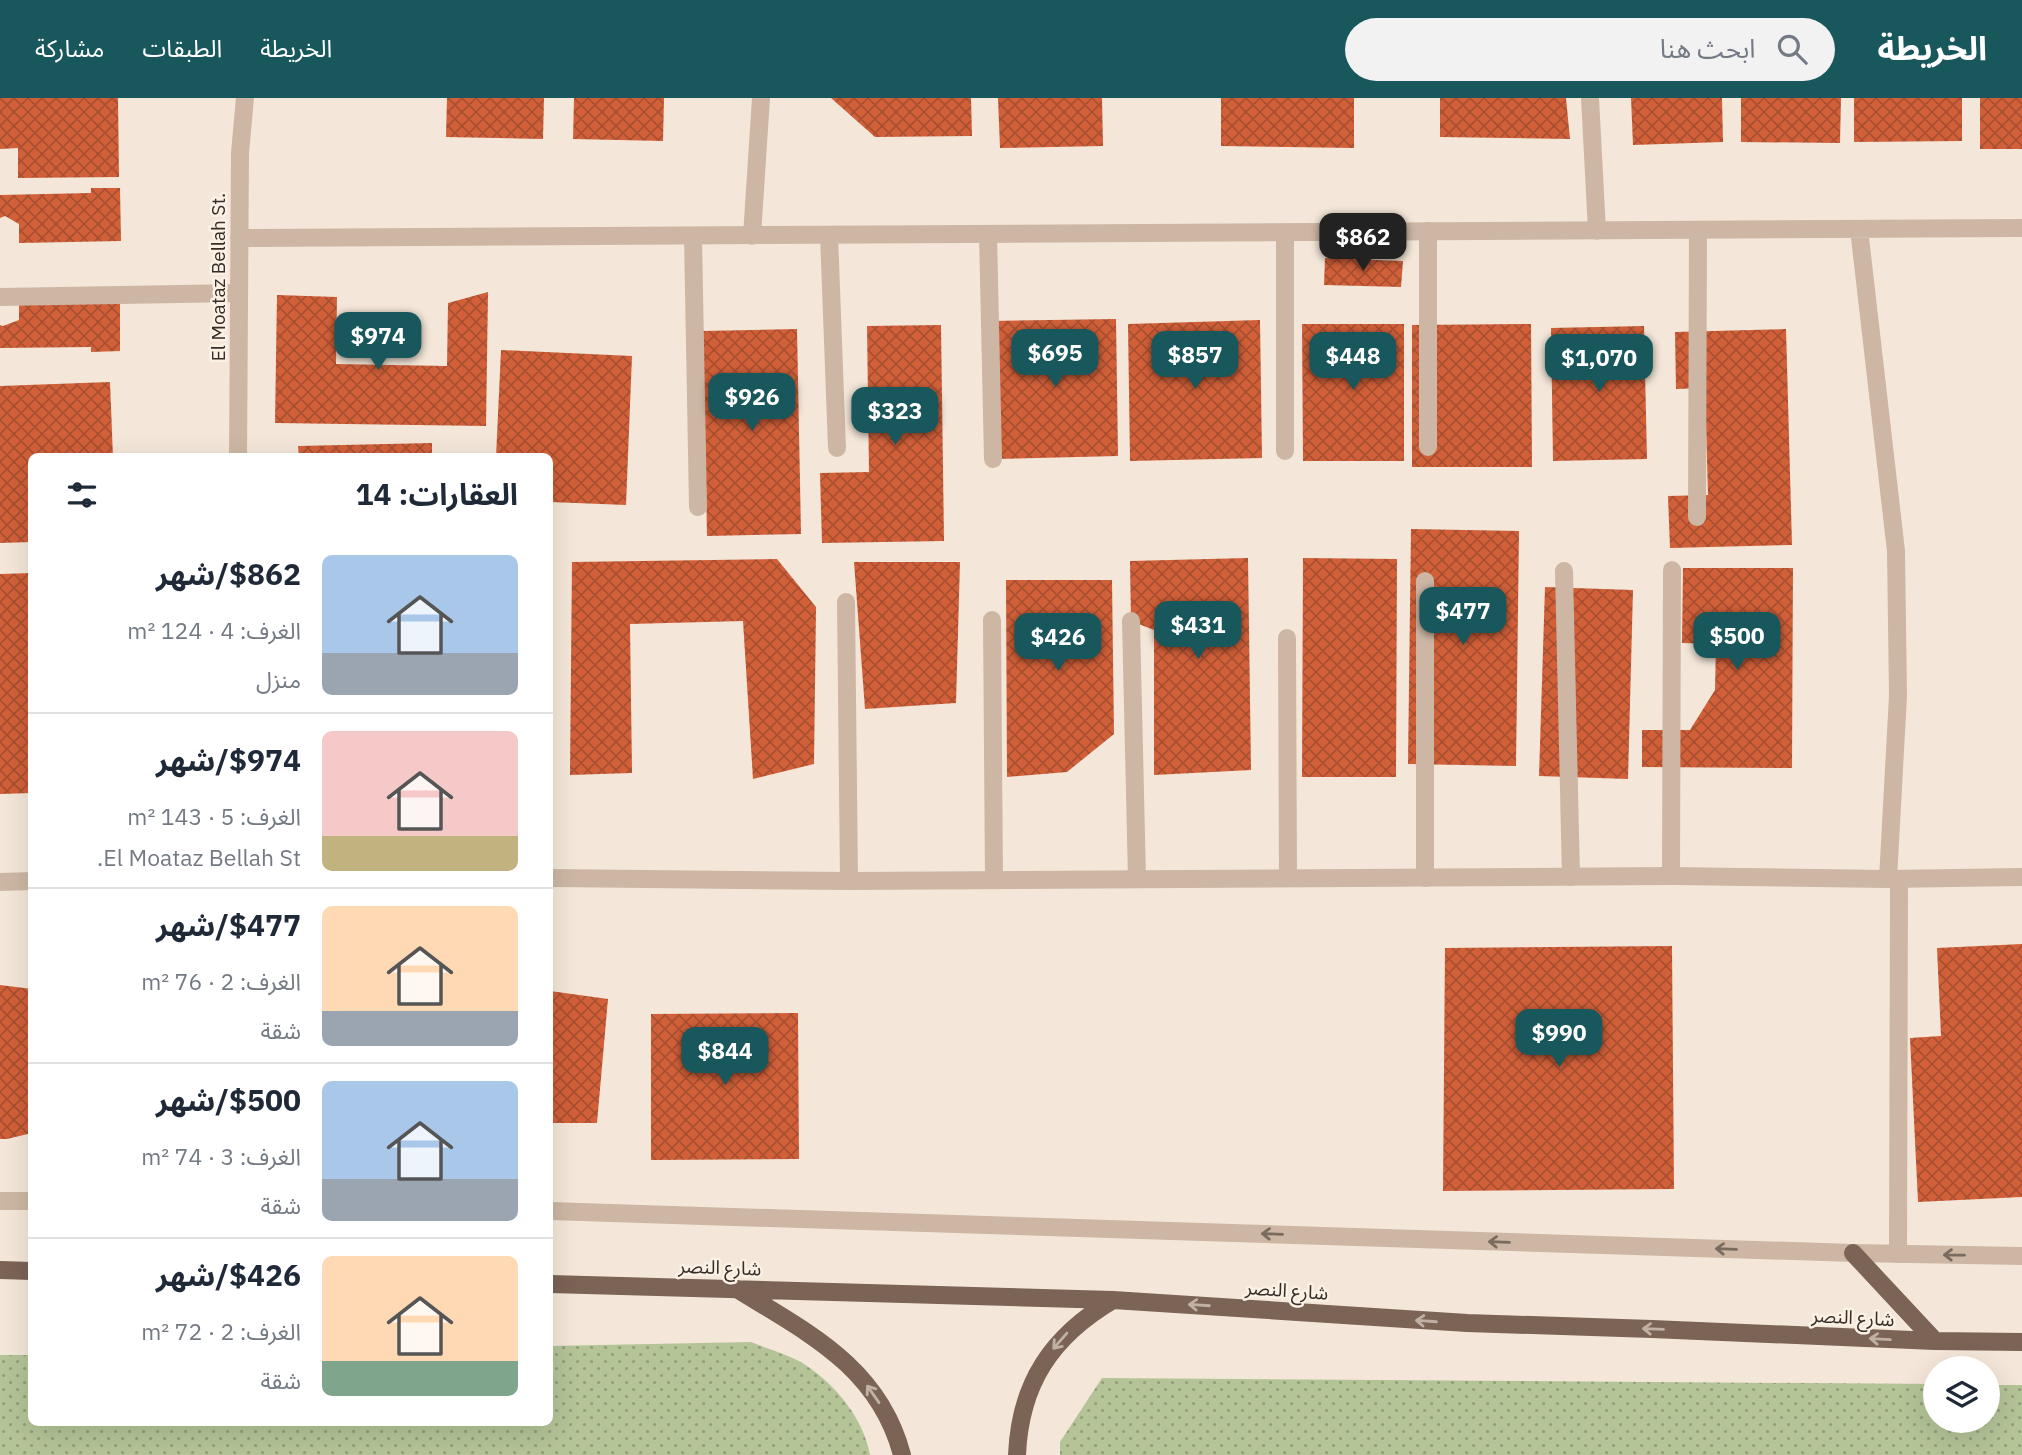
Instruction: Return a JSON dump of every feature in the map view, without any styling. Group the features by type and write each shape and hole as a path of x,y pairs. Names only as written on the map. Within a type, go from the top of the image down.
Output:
{"main road":[{"path":"1853,1253 1936,1341"},
{"path":"0,1270 28,1271"},
{"name":"شارع النصر","path":"553,1284 1113,1300 1467,1324 2022,1342"},
{"path":"736,1288 822,1342 847,1362 868,1386 886,1413 902,1455"},
{"path":"1017,1455 1017,1435 1023,1407 1048,1355 1088,1314 1113,1300"}],"street":[{"name":"El Moataz Bellah St.","path":"237,453 240,153 245,98"},
{"path":"752,236 761,98"},
{"path":"1590,98 1597,231"},
{"path":"239,238 2022,228"},
{"path":"1859,229 1896,551 1898,696 1894,879 1898,1254"},
{"path":"1698,230 1698,517"},
{"path":"1428,231 1428,447"},
{"path":"1285,233 1285,451"},
{"path":"988,234 993,458"},
{"path":"828,235 837,448"},
{"path":"693,236 698,507"},
{"path":"0,297 239,293"},
{"path":"1671,876 1672,570"},
{"path":"1564,571 1571,877"},
{"path":"1425,581 1425,877"},
{"path":"846,602 849,881"},
{"path":"992,620 994,880"},
{"path":"1131,621 1137,879"},
{"path":"1287,638 1288,878"},
{"path":"553,878 849,881 1671,876 1894,879 2022,877"},
{"path":"0,882 28,881"},
{"path":"0,1201 28,1201"},
{"path":"553,1211 1853,1253 2022,1256"}],"green space":[{"path":"751,1342 801,1362 829,1383 848,1405 862,1429 870,1455 0,1455 0,1355 28,1355 28,1426 553,1426 553,1346"},
{"path":"1102,1378 1923,1384 1923,1433 2000,1433 2000,1385 2022,1385 2022,1455 1060,1455 1060,1442"}],"building":[{"path":"0,98 118,98 119,177 18,178 18,148 0,149"},
{"path":"447,98 544,98 543,139 446,137"},
{"path":"574,98 664,98 663,141 573,139"},
{"path":"831,98 971,98 972,136 875,137"},
{"path":"998,98 1102,98 1103,146 1000,148"},
{"path":"1221,98 1354,98 1354,148 1221,146"},
{"path":"1440,98 1566,98 1570,139 1440,137"},
{"path":"1631,98 1722,98 1723,142 1633,145"},
{"path":"1741,98 1841,98 1840,143 1741,142"},
{"path":"1854,98 1962,98 1962,141 1854,142"},
{"path":"1980,98 2022,98 2022,149 1980,149"},
{"path":"91,188 120,188 121,241 19,243 19,224 5,216 0,218 0,195 91,193"},
{"path":"1325,258 1403,261 1401,287 1324,285"},
{"path":"488,292 486,426 275,423 277,295 337,297 336,364 447,366 448,303"},
{"path":"120,297 120,351 91,352 91,347 0,348 0,325 19,320 19,298"},
{"path":"1116,319 1118,456 993,459 992,321"},
{"path":"1260,320 1262,458 1130,461 1128,324"},
{"path":"1302,324 1404,324 1404,461 1303,461"},
{"path":"1531,324 1532,467 1412,467 1412,325"},
{"path":"941,325 944,541 822,543 820,473 869,472 867,326"},
{"path":"1644,326 1647,459 1553,461 1551,328"},
{"path":"797,329 801,534 707,536 703,331"},
{"path":"1786,329 1792,545 1670,548 1668,496 1708,495 1705,388 1676,389 1675,332"},
{"path":"501,350 632,356 626,505 553,502 553,453 496,453"},
{"path":"110,382 113,453 28,453 28,542 0,543 0,386"},
{"path":"432,443 432,453 299,453 298,446"},
{"path":"1411,529 1519,531 1516,766 1408,764"},
{"path":"1248,558 1251,770 1154,775 1154,630 1131,621 1130,561"},
{"path":"1303,558 1397,559 1396,777 1302,777"},
{"path":"777,559 816,607 814,764 753,779 743,621 630,624 632,773 570,775 572,562"},
{"path":"854,562 960,562 956,703 865,709"},
{"path":"1683,568 1793,568 1792,768 1642,767 1642,730 1690,730 1715,690 1716,644 1682,643"},
{"path":"28,573 28,793 0,794 0,574"},
{"path":"1006,580 1112,580 1114,734 1067,772 1007,777"},
{"path":"1545,587 1633,590 1628,779 1539,776"},
{"path":"2022,944 2022,1197 1918,1202 1910,1038 1941,1036 1937,948"},
{"path":"1672,946 1674,1189 1443,1191 1445,948"},
{"path":"0,985 28,988 28,1134 0,1139"},
{"path":"553,991 608,999 597,1123 553,1123"},
{"path":"798,1013 799,1159 651,1160 651,1014"}]}
